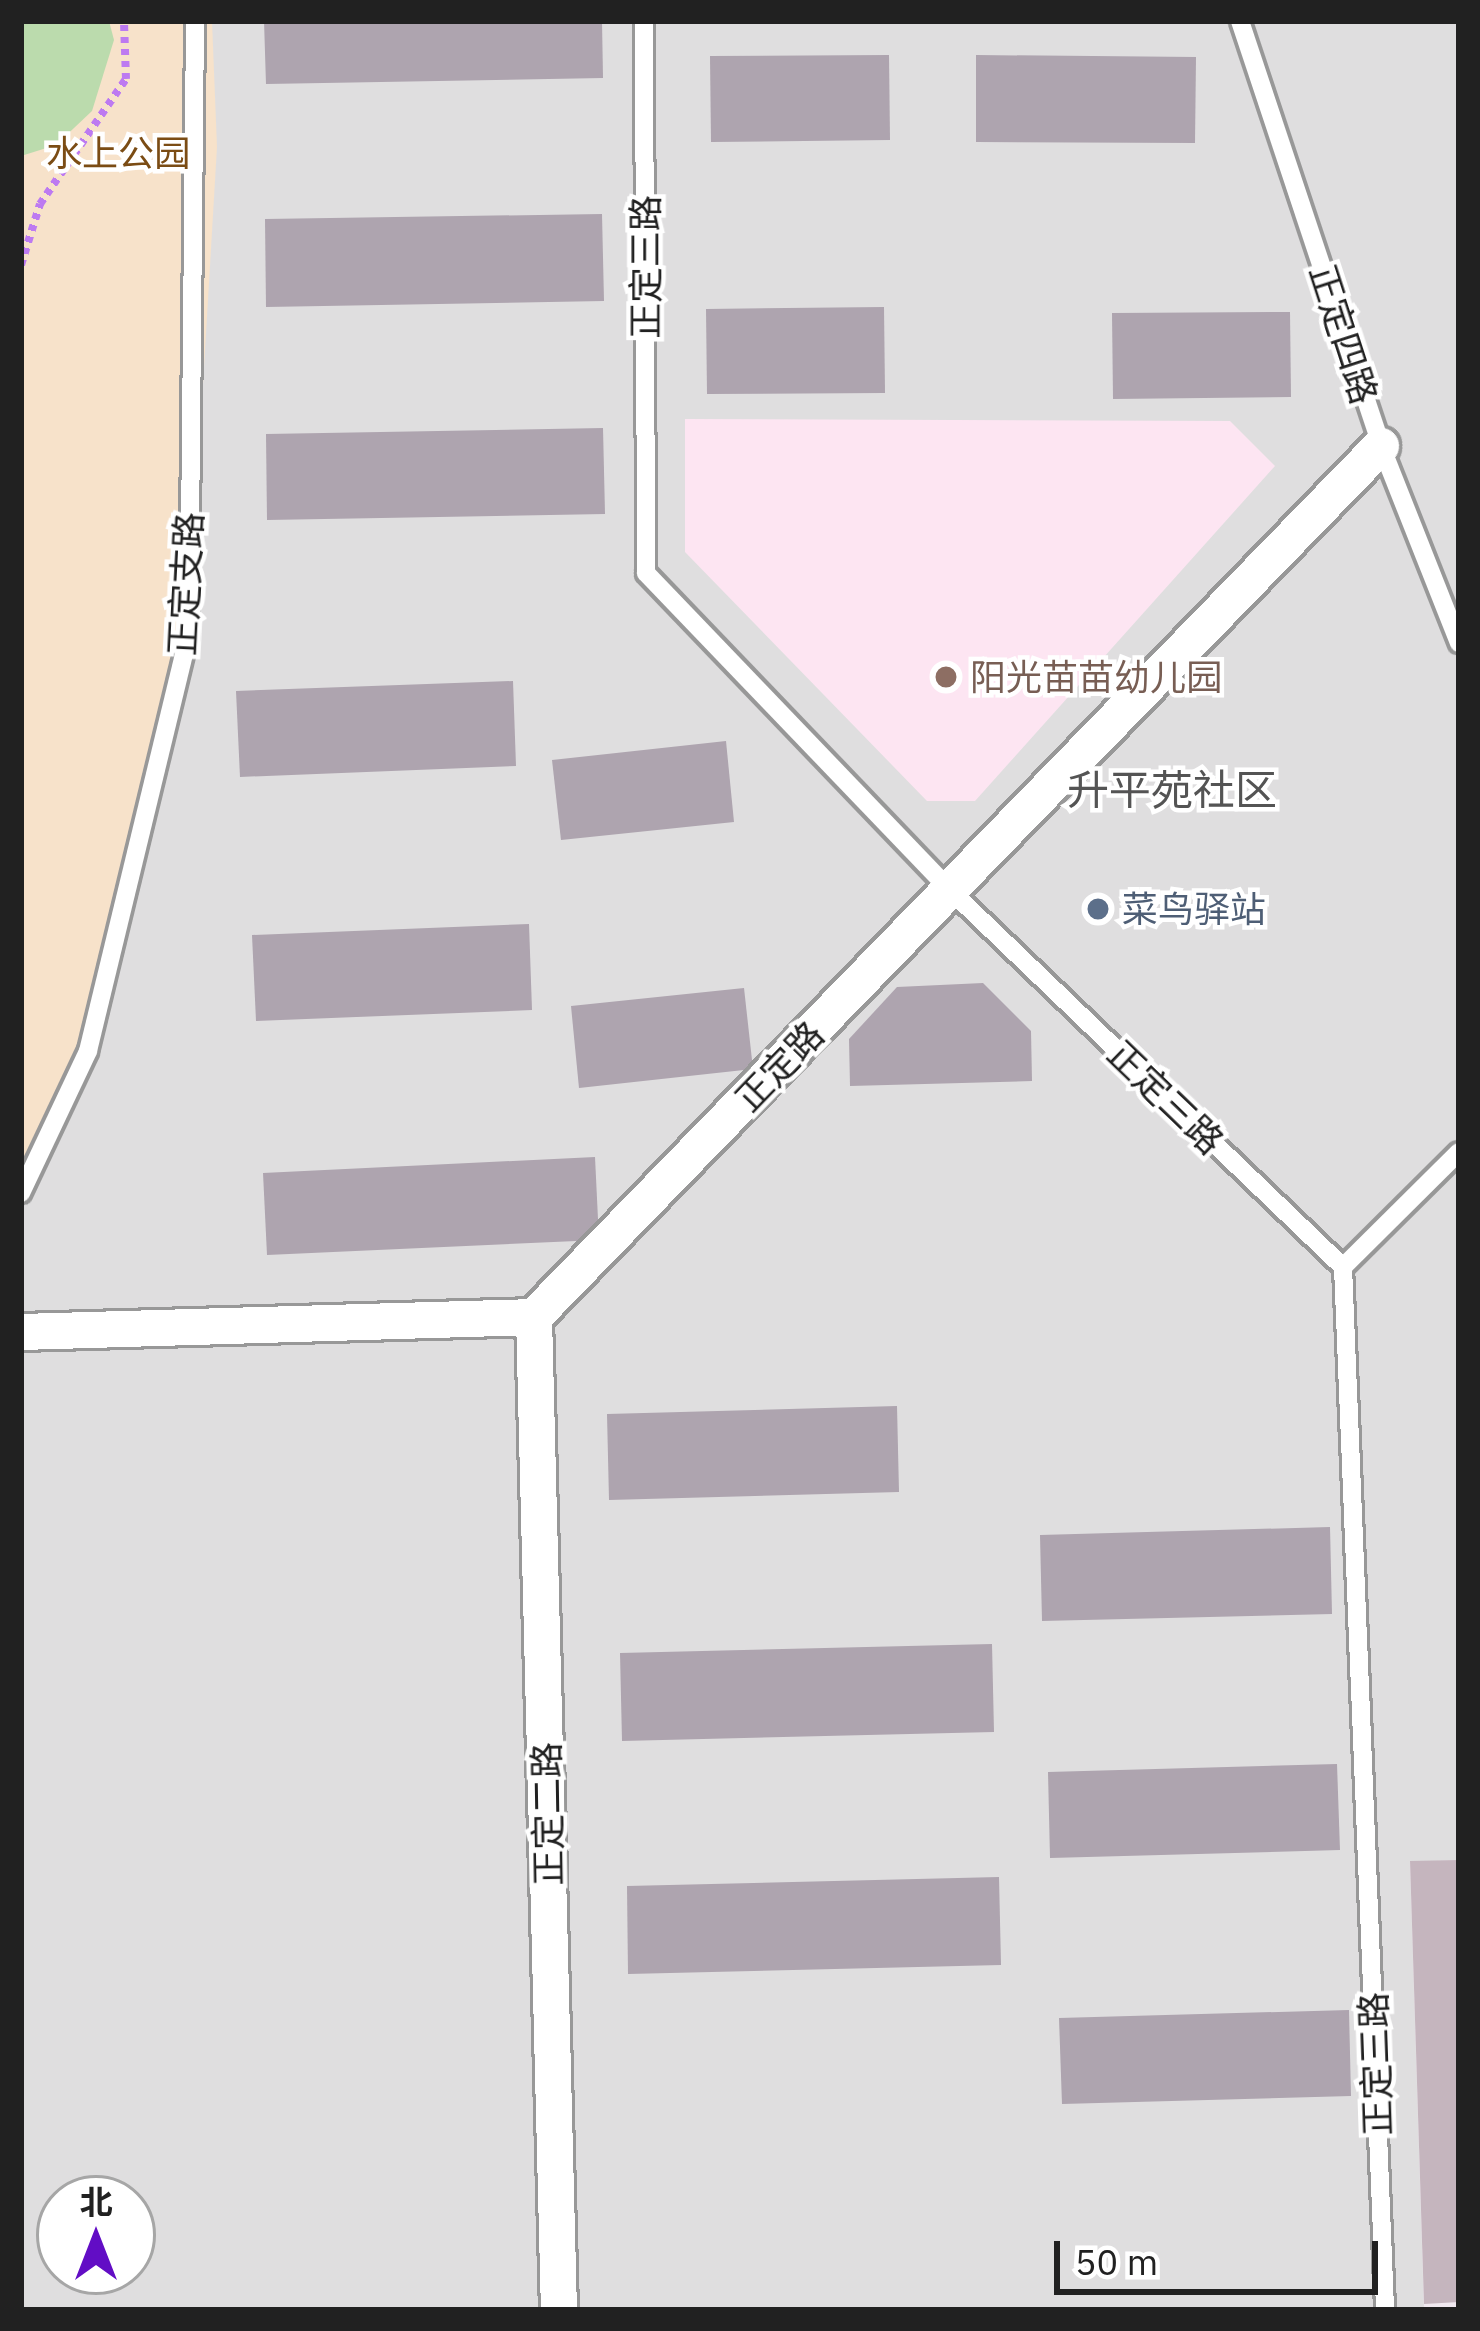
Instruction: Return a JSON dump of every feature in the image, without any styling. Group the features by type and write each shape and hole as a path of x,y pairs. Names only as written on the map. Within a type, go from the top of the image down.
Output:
{"street":[{"name":"正定路","path":"534,1317 1381,446"},
{"path":"21,1332 534,1317"},
{"name":"正定二路","path":"534,1317 559,2310"}],"lane":[{"name":"正定支路","path":"21,1192 88,1051 188,634 195,21"},
{"name":"正定三路","path":"644,21 646,573 950,890 1343,1267 1385,2310"},
{"name":"正定四路","path":"1240,21 1381,446 1459,644"},
{"path":"1343,1267 1459,1152"}],"path":[{"path":"21,265 40,204 126,79 124,21"}],"shaded area":[{"path":"21,21 109,21 114,40 92,111 56,145 21,156"},
{"name":"升平苑社区","path":"195,21 1459,21 1459,1860 1410,1862 1424,2310 21,2310 21,1190"},
{"name":"阳光苗苗幼儿园","path":"685,419 1230,421 1275,466 975,801 927,801 685,552"},
{"path":"1459,1860 1459,2302 1424,2304 1410,1861"}],"green space":[{"name":"水上公园","path":"21,21 212,21 217,147 187,656 88,1051 21,1193"}],"building":[{"path":"264,21 602,21 603,78 266,84"},
{"path":"889,55 890,140 711,142 710,56"},
{"path":"976,55 1196,57 1195,143 976,142"},
{"path":"602,214 604,301 266,307 265,219"},
{"path":"884,307 885,393 707,394 706,309"},
{"path":"1290,312 1291,397 1113,399 1112,313"},
{"path":"603,428 605,514 267,520 266,434"},
{"path":"513,681 516,766 240,777 236,691"},
{"path":"726,741 734,822 561,840 552,760"},
{"path":"529,924 532,1010 256,1021 252,935"},
{"path":"983,983 1031,1031 1032,1081 850,1086 849,1039 897,987"},
{"path":"744,988 753,1069 579,1088 571,1006"},
{"path":"595,1157 599,1240 267,1255 263,1173"},
{"path":"897,1406 899,1492 609,1500 607,1414"},
{"path":"1330,1527 1332,1614 1042,1621 1040,1535"},
{"path":"992,1644 994,1732 622,1741 620,1653"},
{"path":"1337,1764 1340,1850 1050,1858 1048,1772"},
{"path":"999,1877 1001,1965 628,1974 627,1886"},
{"path":"1349,2010 1351,2096 1062,2104 1059,2018"}],"place":[{"name":"阳光苗苗幼儿园","path":"946,677"},
{"name":"菜鸟驿站","path":"1098,909"}],"district":[{"name":"升平苑社区","path":"1172,790"}]}
